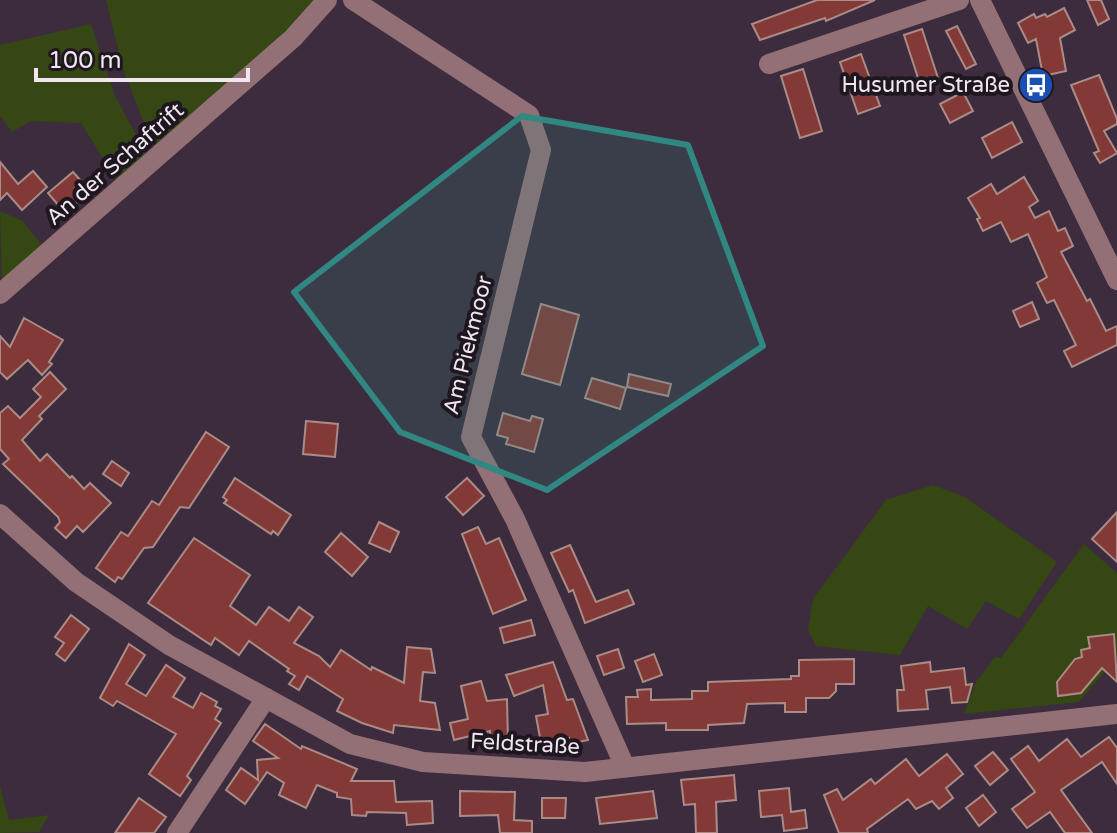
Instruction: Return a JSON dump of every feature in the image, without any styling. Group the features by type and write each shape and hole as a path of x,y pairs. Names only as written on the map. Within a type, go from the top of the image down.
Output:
{"street":[{"name":"An der Schaftrift","path":"0,294 226,99 293,38 327,0"},
{"name":"Am Piekmoor","path":"353,0 529,115 541,150 471,437 515,519 625,767"},
{"path":"769,64 959,0"},
{"path":"980,0 1117,280"},
{"name":"Feldstraße","path":"0,514 76,582 169,645 350,744 423,762 585,772 1117,714"},
{"path":"177,833 266,698"}],"highlighted area":[{"path":"522,116 688,145 763,346 547,490 400,432 294,292"}],"green space":[{"path":"106,0 318,0 276,45 155,151 123,69"},
{"path":"91,24 115,96 148,157 117,181 81,123 31,121 12,132 0,116 0,45"},
{"path":"0,211 23,221 43,247 2,281"},
{"path":"933,485 965,497 1057,562 1019,619 986,601 967,629 928,606 900,655 816,646 808,630 813,599 886,500"},
{"path":"1084,544 1117,573 1117,657 1079,702 964,714 976,682 995,657 1001,658"},
{"path":"0,786 9,820 49,815 39,832 0,833"}],"building":[{"path":"817,0 875,0 826,21 825,18 760,40 752,24"},
{"path":"1087,0 1101,0 1109,19 1098,25"},
{"path":"1064,8 1075,30 1060,38 1066,71 1043,76 1036,39 1028,43 1018,23 1034,14 1036,18 1045,14 1047,17"},
{"path":"957,26 976,64 966,69 946,31"},
{"path":"922,29 939,81 921,87 904,35"},
{"path":"861,54 880,106 858,114 840,62"},
{"path":"803,69 822,131 800,138 781,76"},
{"path":"1099,75 1117,119 1117,124 1104,131 1117,153 1100,163 1094,153 1099,151 1071,85"},
{"path":"963,92 973,111 950,123 940,104"},
{"path":"1012,122 1022,142 992,158 982,138"},
{"path":"0,162 18,184 33,171 47,187 22,210 7,193 0,200"},
{"path":"73,172 90,191 65,213 48,193"},
{"path":"1024,177 1038,201 1029,207 1035,218 1049,211 1058,231 1065,228 1073,246 1061,252 1087,301 1090,299 1106,331 1117,326 1117,345 1072,367 1064,351 1076,345 1054,300 1047,303 1037,283 1047,277 1028,234 1011,242 1001,222 983,231 977,219 980,218 968,198 991,184 997,194"},
{"path":"1032,302 1039,319 1020,327 1013,311"},
{"path":"541,304 579,315 560,385 522,374"},
{"path":"24,318 63,340 49,362 52,364 42,375 28,360 7,379 0,372 0,336 10,347"},
{"path":"50,372 66,389 39,416 42,419 22,440 40,461 47,454 84,489 90,483 111,503 83,532 77,526 66,538 55,528 60,522 58,517 3,464 9,459 0,449 0,413 8,406 20,418 41,397 33,389"},
{"path":"629,374 671,384 668,396 627,387"},
{"path":"592,378 626,388 620,409 585,398"},
{"path":"503,413 530,421 532,416 543,419 534,452 506,444 508,438 497,435"},
{"path":"306,421 338,424 335,457 303,454"},
{"path":"206,432 229,447 189,508 180,507 153,547 144,548 122,579 118,577 115,582 96,568 121,532 128,536 152,501 159,505"},
{"path":"112,461 129,473 121,486 103,474"},
{"path":"235,478 291,515 278,535 273,531 271,534 224,503 227,500 223,497"},
{"path":"467,478 484,496 463,515 446,497"},
{"path":"1117,512 1117,562 1092,539"},
{"path":"379,522 399,532 390,552 369,543"},
{"path":"478,527 486,544 499,538 526,600 493,614 462,534"},
{"path":"341,533 368,557 352,576 325,552"},
{"path":"194,538 250,575 230,606 256,625 269,607 289,621 299,607 313,617 294,643 319,656 330,667 341,650 371,670 372,667 404,683 407,647 431,649 435,673 423,672 420,701 435,703 440,730 394,725 393,733 362,723 337,711 343,699 307,676 299,690 289,684 295,676 287,671 289,669 249,641 239,655 215,638 211,645 148,603"},
{"path":"570,545 596,602 628,590 634,604 585,623 573,590 569,592 551,553"},
{"path":"71,615 89,629 65,661 56,654 64,643 55,637"},
{"path":"531,620 535,635 504,643 500,628"},
{"path":"1114,634 1117,682 1102,668 1081,693 1058,696 1057,682 1075,659 1082,657 1081,650 1090,648 1088,637"},
{"path":"129,644 145,655 126,684 146,696 166,665 185,678 173,697 193,708 201,693 217,702 215,706 221,709 215,719 221,723 187,776 191,780 180,796 149,774 176,734 117,701 113,706 100,698"},
{"path":"618,649 624,668 604,675 597,656"},
{"path":"654,654 662,675 643,682 635,661"},
{"path":"854,659 854,684 836,684 836,691 829,698 806,698 806,712 785,712 785,703 747,704 744,723 708,725 708,730 666,730 666,723 627,724 626,697 638,697 637,690 651,689 651,700 692,699 692,691 708,691 708,682 791,679 791,676 799,676 799,660"},
{"path":"553,662 567,700 573,699 588,740 569,744 569,738 541,743 536,716 548,714 543,685 514,696 506,675"},
{"path":"930,662 931,672 964,668 966,685 972,684 967,702 952,703 950,687 926,690 928,709 898,711 897,690 904,690 901,666"},
{"path":"481,681 487,701 507,699 508,742 489,741 490,731 454,740 450,723 468,719 461,686"},
{"path":"265,724 301,749 302,746 357,769 351,781 394,781 396,802 432,801 433,823 407,825 406,813 367,812 366,816 352,815 351,799 337,797 337,793 317,785 306,808 279,795 284,783 267,772 245,804 226,790 241,768 258,780 257,760 278,758 253,741"},
{"path":"1109,737 1117,748 1117,784 1102,762 1061,790 1092,833 1065,833 1050,812 1027,828 1012,809 1035,792 1011,759 1028,746 1039,761 1067,739 1081,757"},
{"path":"993,752 1008,770 990,785 975,766"},
{"path":"947,754 963,774 946,788 953,798 939,809 932,801 916,809 908,799 867,829 868,833 839,833 824,795 837,789 843,800 871,779 875,784 906,759 919,776"},
{"path":"734,775 736,800 716,802 717,833 696,833 695,804 684,805 681,780"},
{"path":"789,788 791,812 805,810 807,828 784,831 782,815 761,817 759,791"},
{"path":"460,791 515,792 514,820 532,821 532,833 500,833 498,815 460,816"},
{"path":"653,791 657,818 600,824 596,798"},
{"path":"983,795 996,812 979,826 966,808"},
{"path":"139,798 166,817 154,833 115,833"},
{"path":"542,798 566,798 565,818 542,818"}],"place":[{"name":"Husumer Straße","path":"1036,85"}]}
